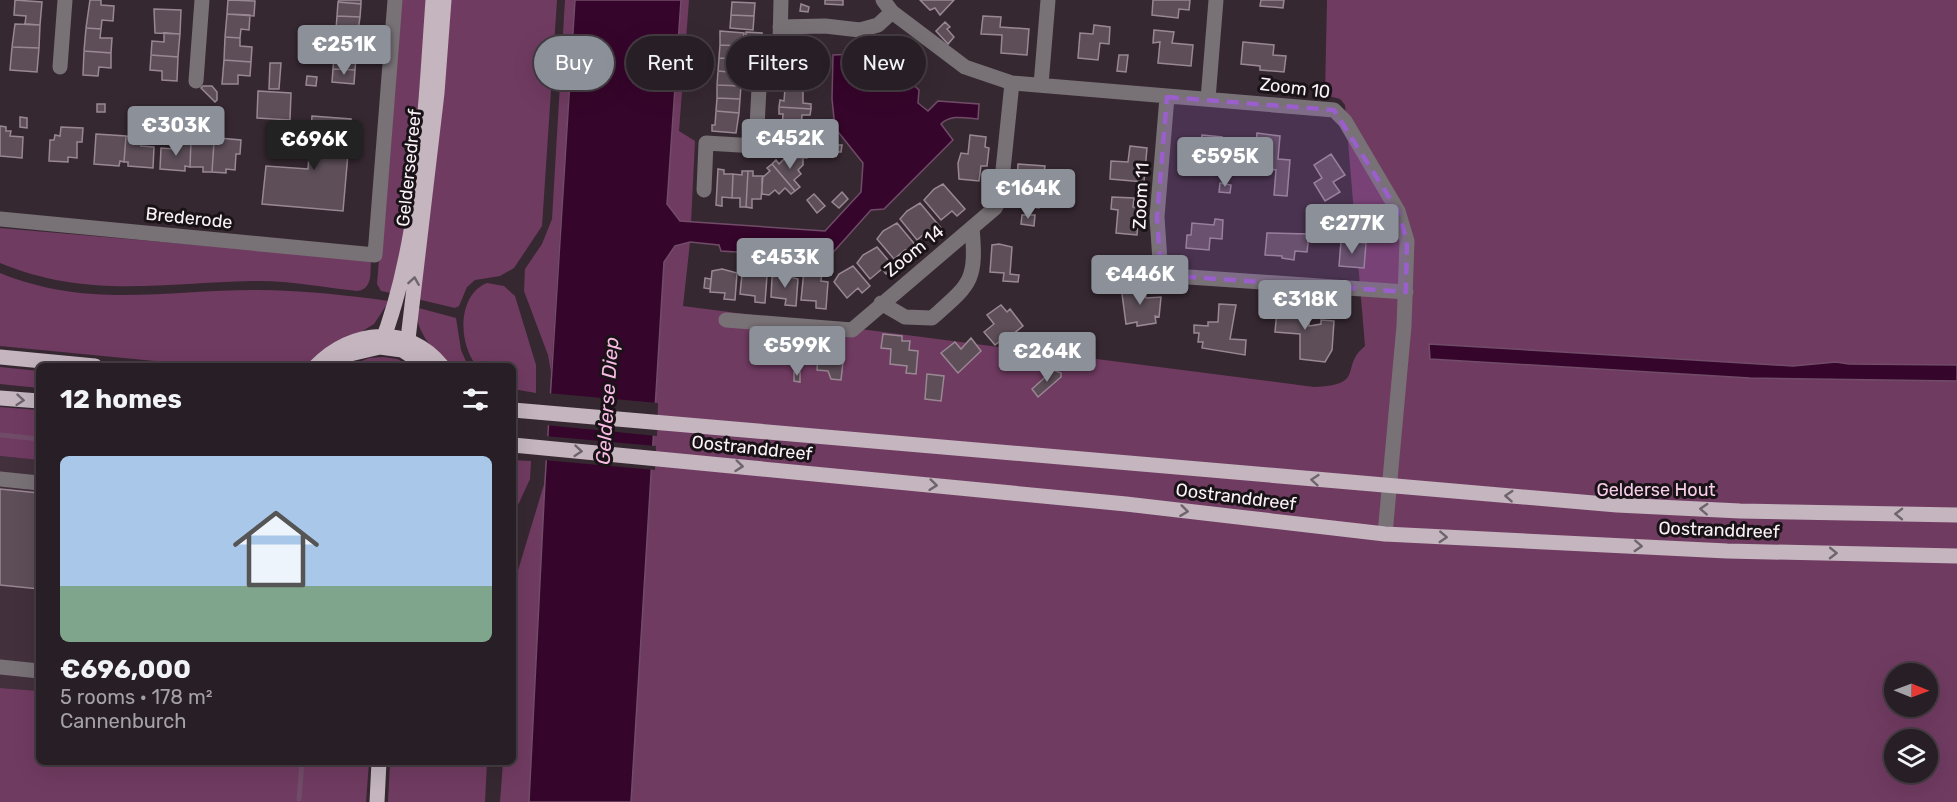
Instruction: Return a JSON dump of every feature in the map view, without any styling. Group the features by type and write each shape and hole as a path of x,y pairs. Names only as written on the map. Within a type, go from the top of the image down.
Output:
{"main road":[{"name":"Geldersedreef","path":"383,341 412,223 433,0"},
{"name":"Geldersedreef","path":"408,339 437,93 444,0"},
{"path":"320,363 342,345 369,336 402,350 422,363"},
{"path":"337,363 350,354 383,341 408,339 422,347 439,363"},
{"path":"0,357 63,363"},
{"path":"0,398 36,401"},
{"name":"Oostranddreef","path":"517,410 1389,487 1740,511 1957,515"},
{"name":"Oostranddreef","path":"516,445 1126,504 1384,534 1727,551 1957,556"},
{"path":"377,802 379,765"}],"street":[{"path":"60,67 65,0"},
{"path":"196,81 202,0"},
{"name":"Brederode","path":"0,219 375,255 395,0"},
{"path":"704,190 706,143 756,146 760,69 780,43 781,0"},
{"path":"1041,85 1048,0"},
{"path":"1208,99 1216,0"},
{"path":"780,27 825,26 860,30 878,25 888,6"},
{"name":"Zoom 10","path":"888,6 965,67 1011,83 1334,110 1345,121 1398,211 1407,241 1406,292 1384,534"},
{"name":"Zoom 14","path":"726,320 852,330 995,208 1000,199 1011,83"},
{"name":"Zoom 11","path":"1167,97 1156,218 1160,261 1174,276 1406,292"},
{"name":"Zoom 14","path":"881,303 905,317 932,318 963,290 972,278 975,259 972,228"},
{"path":"0,479 36,483"},
{"path":"0,668 36,671"}],"highlighted area":[{"path":"1167,97 1334,110 1398,211 1407,241 1406,292 1174,276 1160,261 1157,217"}],"shaded area":[{"path":"0,456 36,460 36,691 0,688"}],"green space":[{"path":"401,0 427,0 408,221 391,293 381,291 377,284"},
{"path":"446,0 557,0 555,36 534,36 534,90 551,90 542,226 514,268 500,276 475,280 467,287 459,306 455,308 417,299"},
{"path":"565,0 575,0 573,36 563,36"},
{"path":"681,0 689,0 686,36 679,36"},
{"name":"Gelderse Hout","path":"1327,0 1957,0 1957,802 612,802 664,261 671,250 690,242 683,306 1076,357 1077,353 1081,357 1314,387 1330,386 1347,379 1354,361 1365,346 1345,105 1340,99 1325,95"},
{"path":"560,90 569,90 551,372 548,355 524,291 525,269 542,244 552,219"},
{"path":"675,90 682,90 679,131 695,141 691,223 680,221 667,204"},
{"path":"0,228 371,260 370,275 366,287 357,291 265,281 156,286 94,285 32,274 0,263"},
{"path":"0,273 64,291 96,294 273,290 389,301 374,324 311,363 175,363 0,346"},
{"path":"487,283 504,286 515,296 536,365 536,393 516,390 516,363 475,363 471,357 466,345 464,321 470,298 477,289"},
{"path":"415,307 456,318 461,350 467,363 445,363 422,332"},
{"path":"383,357 405,363 356,363 369,358"},
{"path":"0,367 36,371 36,388 0,384"},
{"path":"0,407 36,410 36,460 0,456"},
{"path":"516,460 531,461 530,479 516,509"},
{"path":"545,481 529,802 500,802 503,765 516,765 516,577"},
{"path":"0,688 36,691 36,765 369,765 366,802 0,802"},
{"path":"390,765 487,765 485,802 388,802"}],"water":[{"name":"Gelderse Diep","path":"575,0 681,0 679,36 626,36 626,90 675,90 667,204 680,221 825,231 861,192 863,163 835,128 832,99 833,55 842,55 842,90 919,90 918,103 928,111 938,101 979,104 978,119 954,118 941,124 953,140 884,209 871,210 828,258 721,251 719,245 690,242 675,246 664,262 631,802 529,802 545,481 569,90 614,90 614,36 573,36"},
{"path":"1429,344 1793,366 1836,362 1957,365 1957,381 1750,378 1430,359"}],"pier":[{"path":"547,393 658,403 657,436 545,425"},
{"path":"545,436 656,446 655,470 543,460"}],"building":[{"path":"15,0 42,2 40,25 25,24 26,16 14,15"},
{"path":"90,0 101,0 101,5 114,6 113,21 102,20 101,29 86,28"},
{"path":"228,0 255,1 254,16 227,14"},
{"path":"339,0 361,0 361,4 338,2"},
{"path":"825,0 843,0 843,5 825,4"},
{"path":"920,0 954,0 940,15 935,8 930,10"},
{"path":"1153,0 1190,0 1189,10 1179,9 1178,18 1152,15"},
{"path":"1261,0 1284,0 1283,8 1260,6"},
{"path":"338,2 361,4 360,17 337,16"},
{"path":"732,2 755,3 754,16 731,15"},
{"path":"801,4 809,7 808,12 800,11"},
{"path":"154,9 181,10 180,34 155,33"},
{"path":"227,14 250,15 249,30 241,29 240,38 225,37"},
{"path":"731,15 754,16 753,30 730,28"},
{"path":"337,16 360,17 358,31 336,29"},
{"path":"983,16 1001,17 1000,27 1029,29 1027,55 1001,53 1002,35 981,34"},
{"path":"945,22 950,27 947,29 954,37 948,44 936,31"},
{"path":"15,24 40,25 39,48 12,47"},
{"path":"1094,25 1110,27 1109,44 1100,43 1098,60 1078,58 1080,33 1093,34"},
{"path":"86,28 101,29 100,38 112,38 111,53 84,51"},
{"path":"336,29 358,31 357,44 335,42"},
{"path":"1154,30 1174,32 1172,43 1193,45 1191,66 1158,63 1160,42 1153,43"},
{"path":"720,31 744,33 744,36 726,36 726,45 720,45"},
{"path":"746,32 762,33 762,36 746,36"},
{"path":"164,33 180,34 178,57 151,55 152,41 164,42"},
{"path":"225,37 240,38 240,46 252,47 251,62 224,60"},
{"path":"335,42 357,44 356,57 334,55"},
{"path":"1243,42 1274,45 1273,55 1286,56 1284,72 1260,70 1260,66 1241,64"},
{"path":"720,45 726,45 726,58 719,58"},
{"path":"12,47 39,48 37,72 10,70"},
{"path":"84,51 111,53 111,68 99,67 98,76 83,75"},
{"path":"151,55 178,57 177,81 162,80 162,71 150,70"},
{"path":"334,55 356,57 355,70 333,69"},
{"path":"1119,55 1128,55 1126,72 1117,71"},
{"path":"719,58 726,58 726,72 718,71"},
{"path":"224,60 251,62 250,76 238,75 238,84 222,84"},
{"path":"270,63 281,63 279,89 269,89"},
{"path":"333,69 355,70 354,84 332,82"},
{"path":"718,71 726,72 726,85 717,85"},
{"path":"307,76 317,77 316,86 306,85"},
{"path":"717,85 726,85 726,90 741,90 740,99 717,98"},
{"path":"212,86 217,92 215,102 201,88"},
{"path":"785,90 803,90 803,103 811,104 811,109 779,107 780,100 784,101"},
{"path":"258,91 291,93 290,120 257,118"},
{"path":"717,98 740,99 739,113 716,111"},
{"path":"97,104 105,104 105,112 97,112"},
{"path":"779,107 811,109 810,115 802,115 801,128 782,127 783,114 779,114"},
{"path":"716,111 739,113 736,133 712,131"},
{"path":"149,112 158,112 157,133 149,133"},
{"path":"312,116 351,119 343,211 262,204 266,166 308,169"},
{"path":"20,117 27,118 27,128 20,127"},
{"path":"0,126 6,127 6,131 11,131 10,136 23,137 22,158 0,156"},
{"path":"61,127 83,128 82,142 77,142 77,158 68,157 68,162 49,161 50,140 54,140 55,135 60,136"},
{"path":"785,127 809,128 809,137 817,137 816,144 780,142 781,136 785,136"},
{"path":"1257,133 1280,136 1278,159 1290,160 1287,196 1274,195 1276,170 1254,167"},
{"path":"96,134 126,136 124,162 120,161 119,166 94,164"},
{"path":"970,135 986,137 985,147 989,148 987,166 981,166 979,181 959,179 958,163 961,153 968,154"},
{"path":"1202,135 1222,137 1220,154 1230,154 1228,173 1211,172 1212,161 1200,160"},
{"path":"126,136 137,137 136,141 141,141 141,146 154,147 153,168 128,166 128,162 124,162"},
{"path":"219,138 241,140 240,154 236,154 235,170 226,169 226,173 212,172 214,142 219,143"},
{"path":"180,140 191,141 190,167 185,166 185,171 160,169 161,148 174,149 175,144 180,145"},
{"path":"191,141 214,142 212,172 203,172 203,167 190,167"},
{"path":"780,142 816,144 816,149 808,149 807,158 784,157 784,148 780,147"},
{"path":"816,144 827,145 826,152 818,153"},
{"path":"827,145 842,145 841,152 826,152"},
{"path":"1130,146 1147,148 1144,182 1110,179 1111,161 1128,162"},
{"path":"1331,154 1345,175 1333,182 1340,192 1325,201 1314,183 1322,178 1314,165"},
{"path":"786,157 803,157 803,165 798,170 801,174 794,180 800,187 795,191 772,164 776,160 779,164"},
{"path":"772,164 795,191 791,194 785,188 779,194 775,190 769,195 762,194 762,178 770,171 767,168"},
{"path":"1018,164 1045,166 1039,208 1023,206 1026,184 1017,183"},
{"path":"718,169 724,170 724,174 733,174 732,198 722,197 722,206 716,205"},
{"path":"742,171 748,171 746,207 740,207 740,198 732,198 733,174 742,175"},
{"path":"748,171 753,171 753,176 763,176 761,199 752,199 752,208 746,207"},
{"path":"1220,183 1231,185 1230,193 1219,192"},
{"path":"943,184 965,209 957,216 952,211 941,220 924,200 934,189"},
{"path":"842,192 848,199 839,208 832,202"},
{"path":"814,194 825,206 817,213 807,200"},
{"path":"1112,197 1134,198 1133,207 1139,208 1137,235 1116,233 1118,210 1111,209"},
{"path":"920,203 941,228 933,235 929,230 917,240 900,219 907,211"},
{"path":"1368,214 1380,235 1372,240 1360,218"},
{"path":"1022,215 1035,215 1034,226 1021,224"},
{"path":"1215,219 1223,220 1222,239 1210,238 1209,250 1186,248 1187,235 1191,235 1192,223 1214,225"},
{"path":"897,223 918,248 909,254 905,250 894,259 877,239 883,231"},
{"path":"1267,233 1309,234 1307,252 1295,251 1294,260 1282,258 1282,256 1265,255"},
{"path":"1341,241 1366,243 1364,268 1339,266"},
{"path":"992,245 1012,247 1010,274 1019,275 1018,282 1003,281 1004,273 990,272"},
{"path":"877,247 894,267 886,274 882,269 870,279 857,263 863,255"},
{"path":"853,266 870,286 862,293 858,288 847,298 834,282 839,274"},
{"path":"722,269 737,273 735,300 724,299 725,293 710,292 712,271"},
{"path":"804,270 822,272 821,281 828,282 826,309 816,308 816,301 801,300"},
{"path":"752,272 767,276 765,303 755,302 755,296 740,294 742,274"},
{"path":"782,275 798,279 796,306 785,305 786,299 771,297 772,277"},
{"path":"705,278 711,279 710,289 704,288"},
{"path":"1133,285 1133,288 1144,287 1146,298 1161,297 1159,317 1155,316 1156,323 1137,326 1137,322 1126,324 1121,286"},
{"path":"1291,298 1301,298 1300,308 1308,314 1304,323 1309,323 1309,326 1321,324 1321,320 1334,321 1332,350 1325,362 1300,359 1300,334 1275,332 1278,299 1291,301"},
{"path":"1219,304 1236,305 1230,339 1246,340 1245,355 1202,348 1203,342 1198,342 1199,333 1194,333 1194,325 1208,326 1208,322 1218,322"},
{"path":"1001,305 1007,312 1010,309 1023,326 995,345 984,332 994,324 987,315"},
{"path":"883,334 902,336 902,341 910,341 909,350 918,351 916,374 906,373 907,366 890,364 891,349 881,348"},
{"path":"971,338 981,351 958,373 941,353 955,342 961,349"},
{"path":"828,341 837,347 836,352 844,353 841,380 831,379 828,371 817,370 819,346"},
{"path":"1053,370 1061,373 1061,377 1038,397 1032,389"},
{"path":"794,372 800,372 800,382 794,381"},
{"path":"927,374 944,376 941,401 925,399"},
{"path":"0,489 36,493 36,589 0,585"}],"waterway":[{"path":"0,435 36,439"},
{"path":"299,799 302,765"}]}
